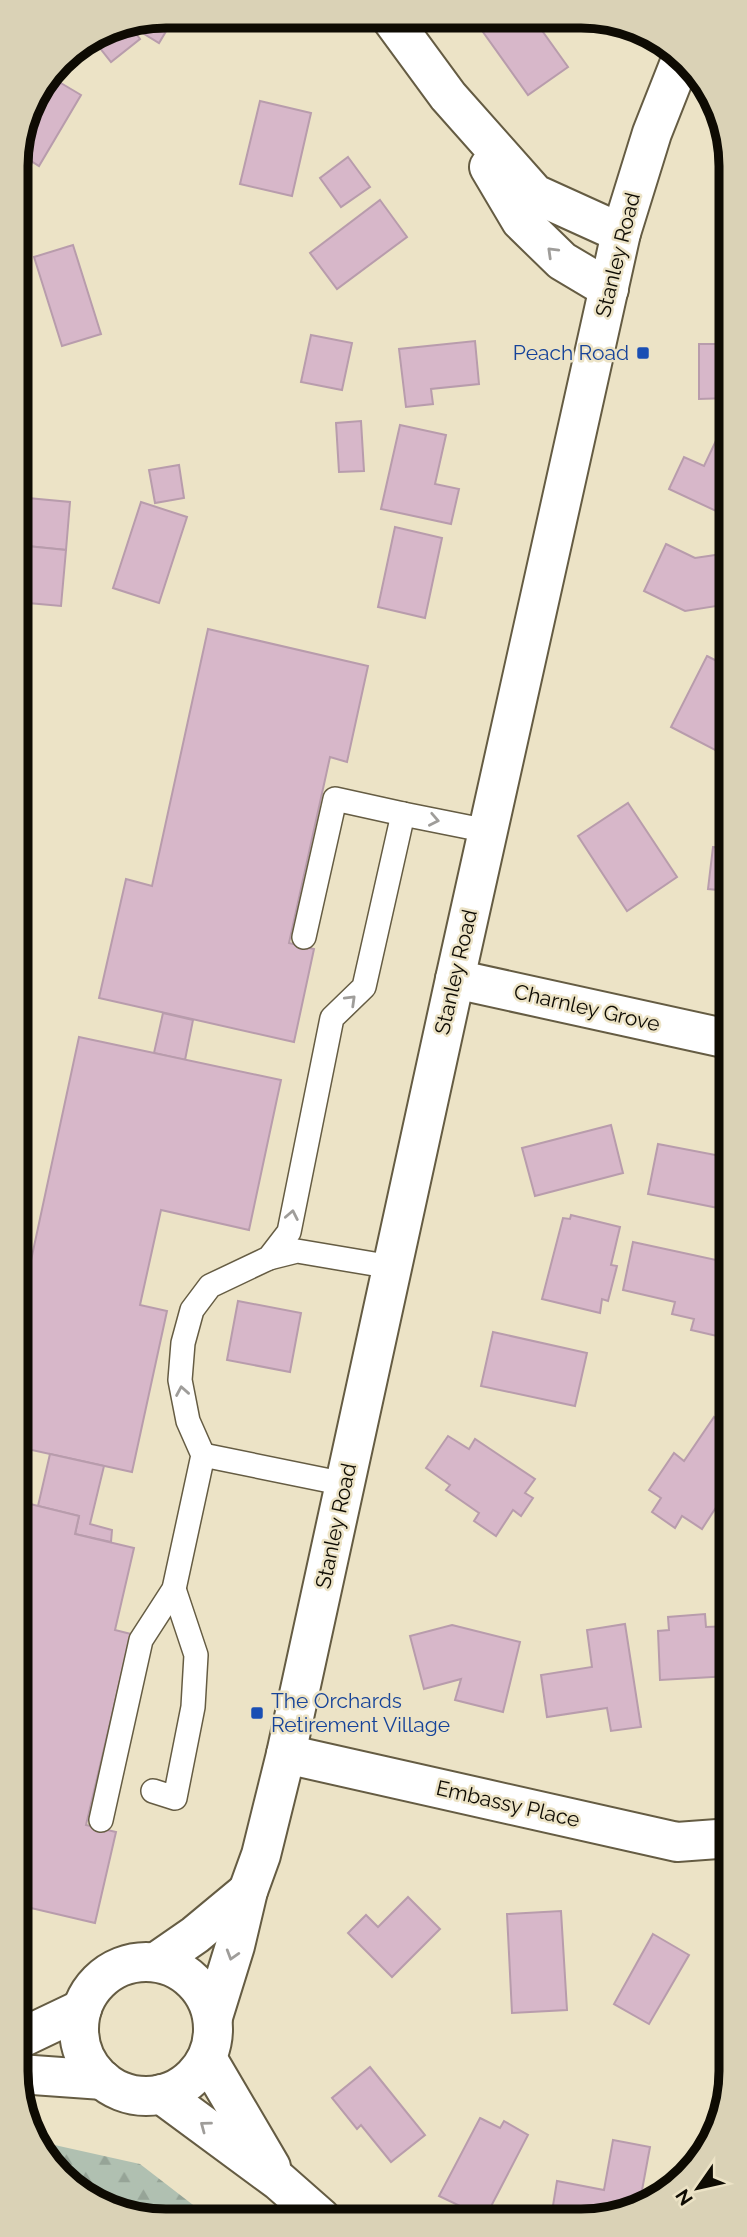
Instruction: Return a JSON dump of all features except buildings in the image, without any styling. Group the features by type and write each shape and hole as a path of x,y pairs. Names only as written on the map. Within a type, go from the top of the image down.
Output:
{"street":[{"path":"398,28 448,96 535,194 621,233"},
{"name":"Stanley Road","path":"213,2017 235,1946 248,1891 261,1855 286,1754 454,979 621,233 652,133 678,67"},
{"path":"448,96 521,221 562,261 609,289"},
{"name":"Charnley Grove","path":"454,979 719,1037"},
{"name":"Embassy Place","path":"286,1754 677,1842 719,1839"},
{"path":"156,1962 195,1935 248,1891"},
{"path":"137,1962 156,1962 182,1972 203,1991 213,2017 213,2039 207,2059 196,2075 180,2087 161,2094 141,2096 121,2091 103,2080 87,2059 79,2035 82,2009 90,1992 118,1967 137,1962"},
{"path":"28,2035 82,2009"},
{"path":"207,2059 279,2181"},
{"path":"28,2075 103,2080"},
{"path":"161,2094 279,2181 311,2209"}],"lane":[{"path":"304,937 335,799 488,831"},
{"path":"270,1258 289,1232 332,1018 364,987 403,814"},
{"path":"101,1820 141,1640 174,1589 203,1455 188,1421 180,1380 183,1343 192,1310 210,1286 270,1258 298,1251 392,1266"},
{"path":"203,1455 345,1484"},
{"path":"153,1791 176,1798 193,1707 196,1655 174,1589"}],"green space":[{"path":"50,2144 140,2164 198,2209 157,2209 122,2202 105,2195 68,2169"}],"place":[{"name":"Peach Road","path":"643,353"},
{"name":"The Orchards Retirement Village","path":"257,1713"}]}
